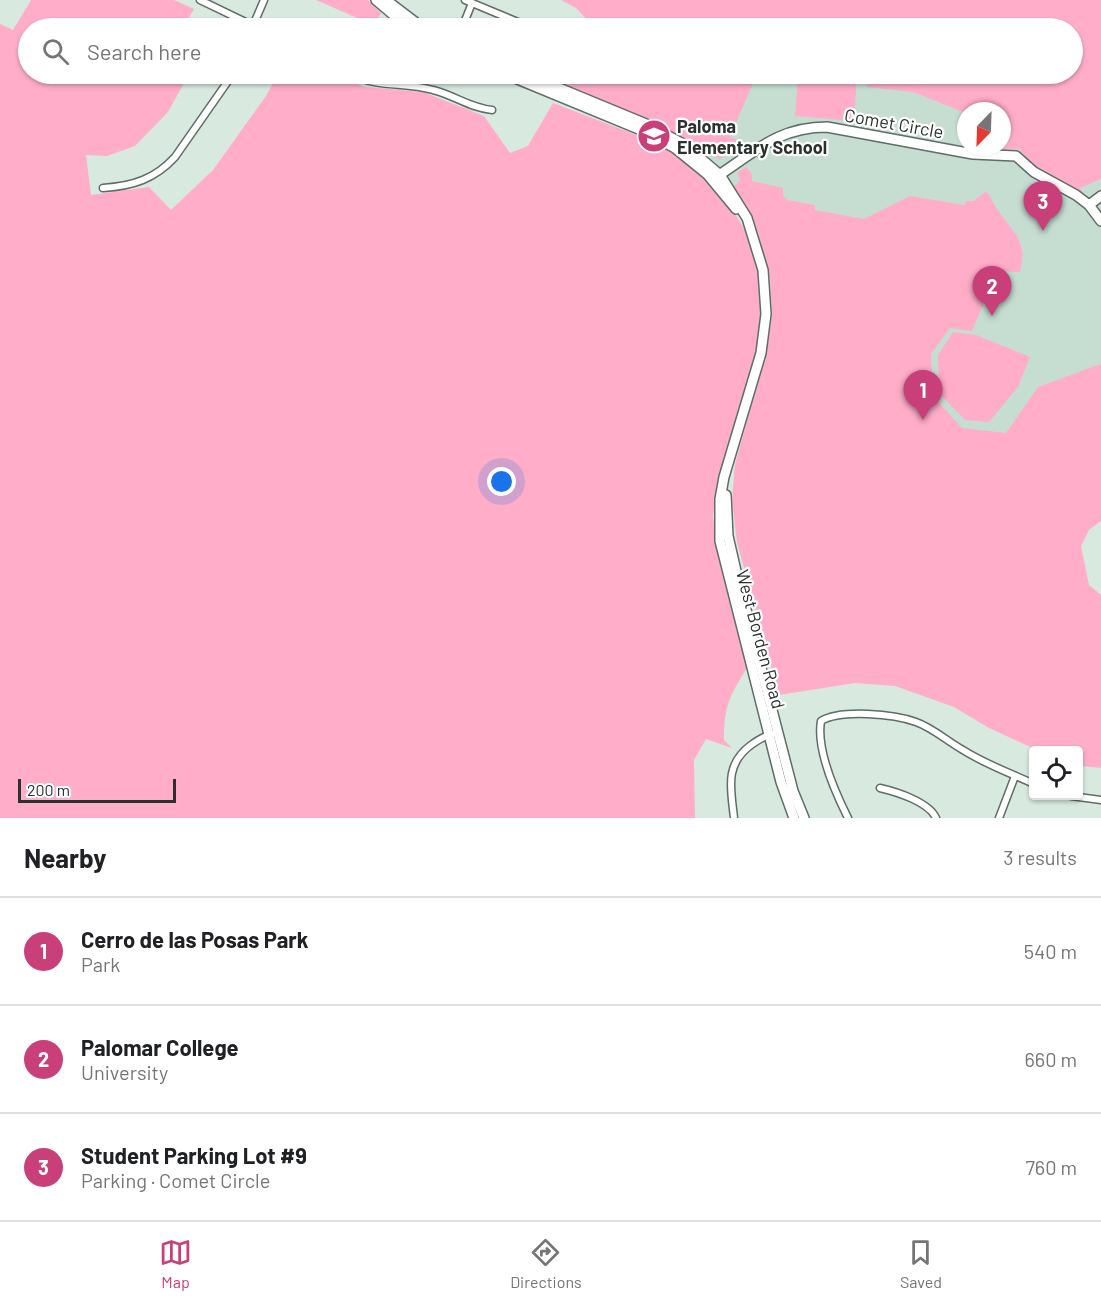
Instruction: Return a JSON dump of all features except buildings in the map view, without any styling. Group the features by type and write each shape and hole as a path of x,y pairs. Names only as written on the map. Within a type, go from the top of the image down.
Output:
{"main road":[{"path":"376,0 397,18"},
{"path":"386,0 410,18"},
{"name":"West Borden Road","path":"529,84 646,132 685,154 716,177"},
{"name":"West Borden Road","path":"549,84 669,135 685,145 716,177 748,226 763,270 766,324 761,353 724,477 720,499 720,541 773,734 804,818"},
{"name":"Comet Circle","path":"716,177 771,140 790,131 808,127 827,127 985,156 1016,156 1034,172 1074,193 1089,205 1101,221"},
{"path":"1089,205 1101,196"},
{"name":"West Borden Road","path":"773,734 781,783 794,818"}],"street":[{"path":"200,0 235,18"},
{"path":"258,18 264,0"},
{"path":"465,0 508,18"},
{"path":"466,18 472,3"},
{"path":"104,188 124,187 141,182 165,167 226,84"},
{"path":"378,84 432,89 478,108 492,110"},
{"path":"848,818 830,782 819,732 821,722 828,717 866,715 895,717 916,722 964,751 1029,782"},
{"path":"734,818 730,780 739,755 773,734"},
{"path":"999,818 1015,776"},
{"path":"880,788 897,792 931,809 936,818"},
{"path":"1083,797 1101,800"}],"shaded area":[{"path":"31,0 174,0 194,9 189,18 20,18"},
{"path":"316,0 368,0 381,13 378,18 357,18"},
{"path":"561,0 1101,0 1101,179 1080,188 1083,194 1040,170 1019,149 1011,149 1011,102 957,102 957,109 913,92 867,87 867,84 1083,84 1083,18 586,18 576,8"},
{"path":"762,0 1101,0 1101,446 829,543 899,279 736,204 690,154 723,84 1083,84 1083,18 753,18"},
{"path":"18,22 18,84 183,84 168,112 135,146 107,156 86,155 91,195 149,187 171,210 213,170 273,84 358,84 364,87 423,92 484,116 510,153 528,146 553,103 660,144 688,161 734,212 748,235 759,266 762,329 718,483 713,516 721,569 747,668 732,695 725,718 724,740 732,748 706,739 694,760 695,818 0,818 0,24 13,30"},
{"path":"566,84 753,84 730,137 746,144 720,159"},
{"path":"797,84 856,84 854,121 795,116"},
{"path":"746,167 752,174 752,181 783,188 783,196 787,200 815,205 815,210 864,219 910,196 964,205 966,201 974,201 985,192 988,193 1018,238 1022,261 1020,272 1000,271 991,286 972,331 950,328 931,354 933,396 962,428 1006,433 1038,387 1101,364 1101,521 1089,530 1081,546 1089,585 1101,595 1101,768 1083,766 1083,746 1029,746 989,728 954,707 895,686 855,683 779,695 737,542 732,500 735,465 768,343 772,316 770,278 758,232 734,187 740,180 737,173"},
{"path":"953,332 976,335 1030,357 1018,387 989,422 965,420 939,393 938,355"}],"place":[{"name":"Paloma Elementary School","path":"654,136"},
{"name":"Student Parking Lot #9","path":"1043,231"},
{"name":"Palomar College","path":"992,316"},
{"name":"Cerro de las Posas Park","path":"923,420"}]}
